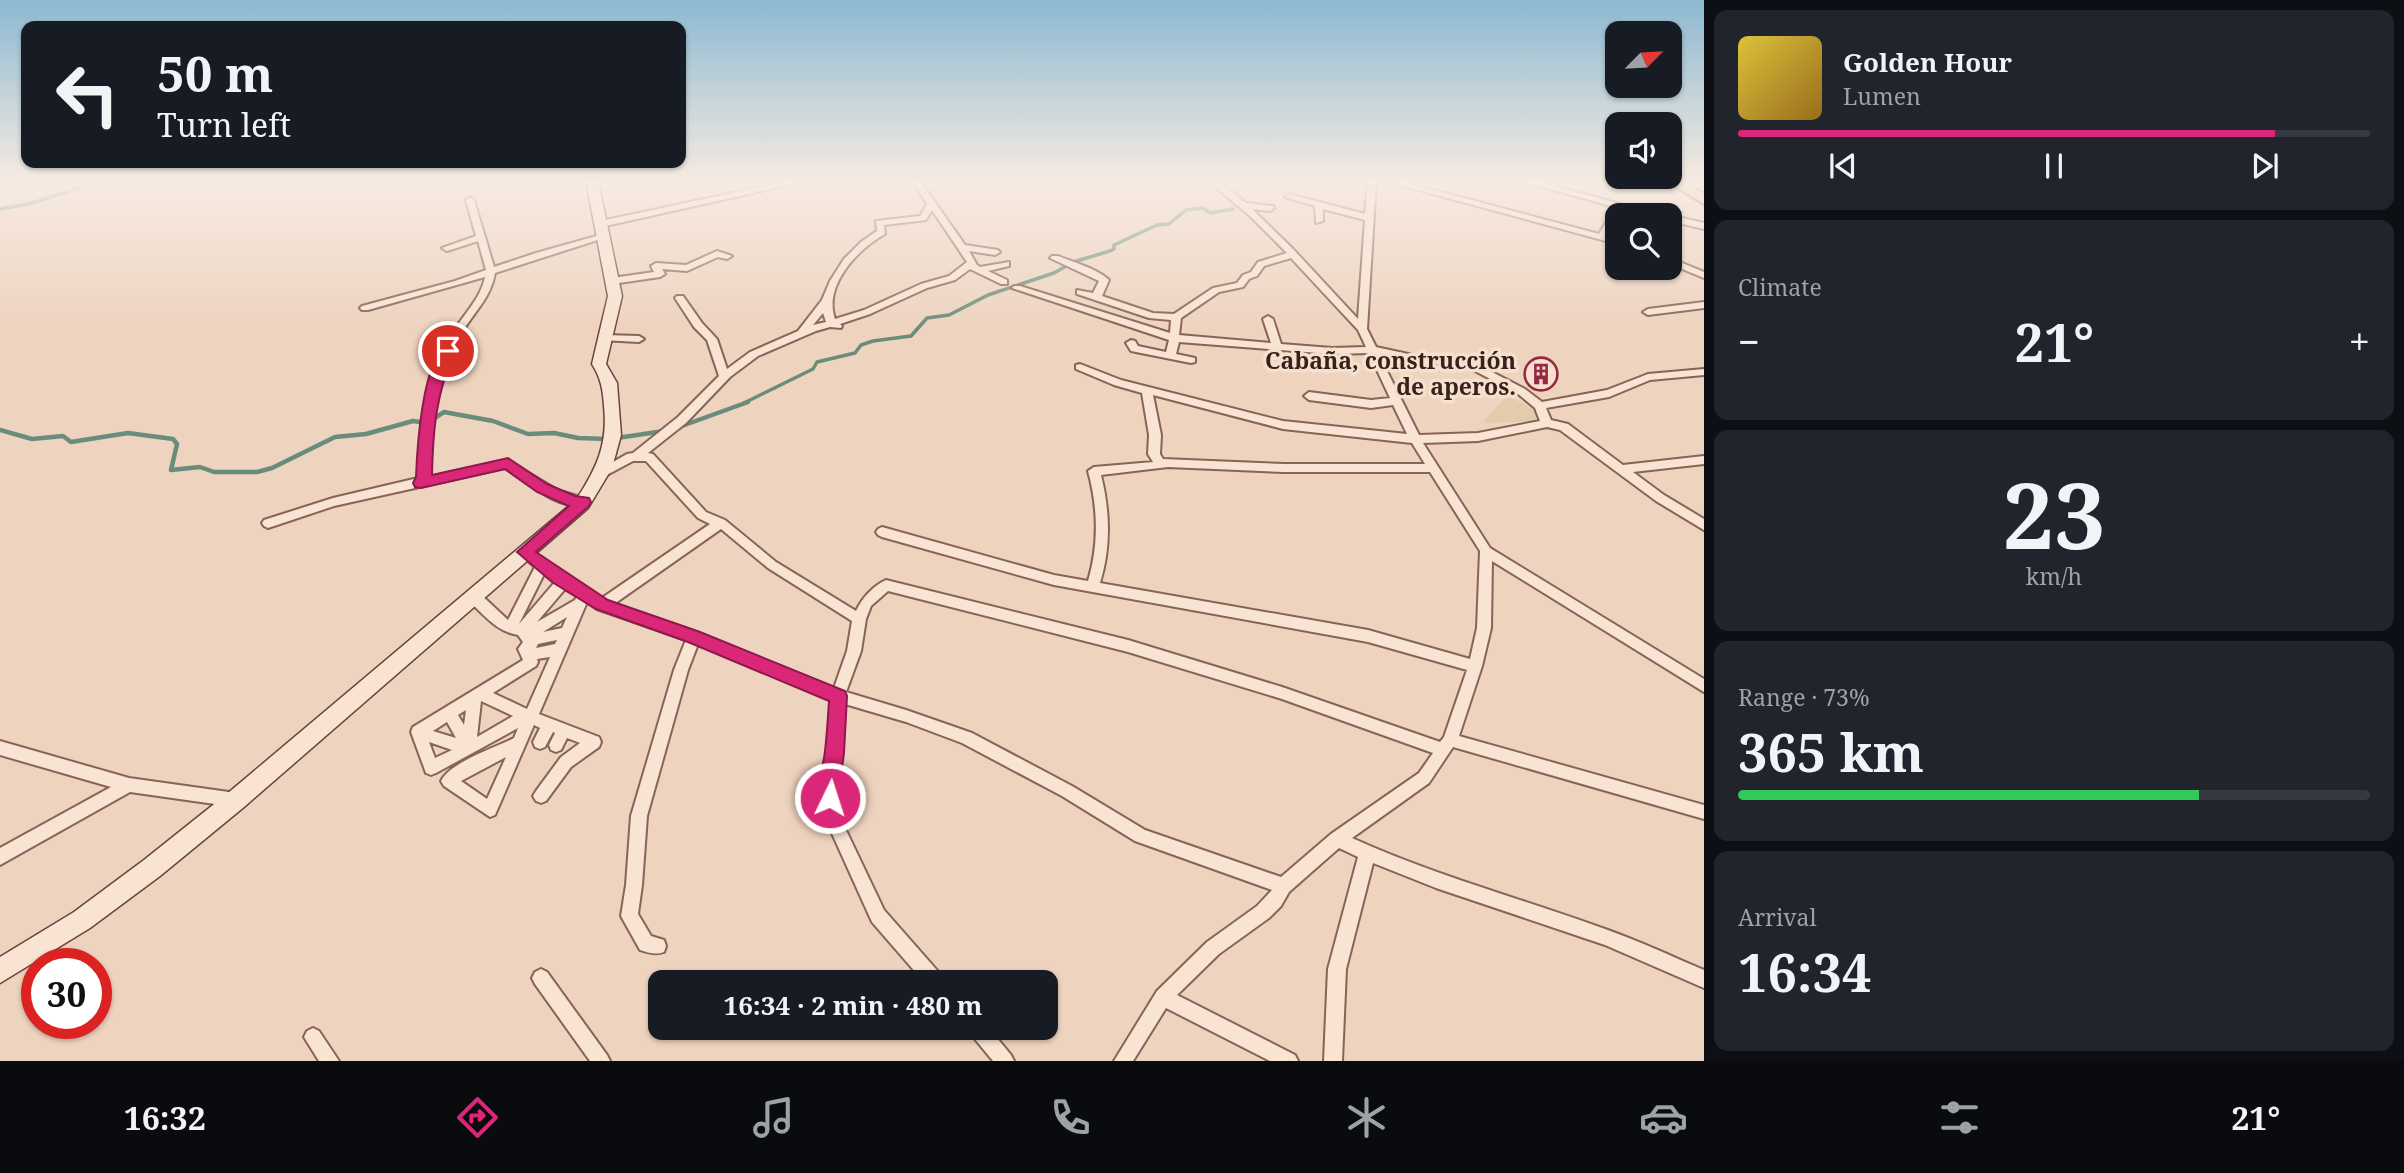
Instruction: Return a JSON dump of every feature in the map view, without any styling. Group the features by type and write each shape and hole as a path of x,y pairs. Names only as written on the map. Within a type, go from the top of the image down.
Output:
{"street":[{"path":"421,483 424,479 425,435 435,381 457,333 488,288 491,272 480,231"},
{"path":"365,308 429,292 491,272 601,231"},
{"path":"0,971 82,920 236,800 583,502 603,474 615,434 609,377 599,364 615,296 602,231"},
{"path":"805,334 826,302 842,269 882,231"},
{"path":"951,231 974,267 1004,282"},
{"path":"1268,231 1362,329 1415,439 1486,551 1704,686"},
{"path":"1362,329 1368,231"},
{"path":"1581,231 1605,237"},
{"path":"1602,236 1605,231"},
{"path":"447,248 482,237"},
{"path":"962,247 995,253"},
{"path":"612,281 660,274 656,266 687,268 716,254 727,256"},
{"path":"1080,292 1159,318 1176,317 1216,290 1240,285 1247,276 1254,274 1261,264 1290,255"},
{"path":"1055,258 1104,280 1096,298"},
{"path":"637,456 682,421 724,377 754,354 835,325 924,286 952,278 961,271 1006,264"},
{"path":"1682,266 1704,275"},
{"path":"1017,288 1174,338 1332,352 1373,350 1431,362 1457,358 1521,391 1540,406 1547,423"},
{"path":"680,298 698,325 712,339 724,377"},
{"path":"826,302 835,325"},
{"path":"1648,312 1704,305"},
{"path":"1169,355 1173,351 1176,317"},
{"path":"1268,319 1274,361"},
{"path":"605,338 639,339"},
{"path":"1131,343 1135,349 1191,360"},
{"path":"1080,367 1101,378 1283,425 1415,439 1478,437 1547,423 1564,427 1660,498 1704,525"},
{"path":"1540,406 1609,393 1648,377 1704,372"},
{"path":"1147,391 1155,435 1154,454 1160,463 1284,468 1434,468"},
{"path":"1309,396 1371,404 1397,401"},
{"path":"612,451 652,444"},
{"path":"603,474 631,457 649,457 702,515 720,523 772,565 859,619"},
{"path":"1624,469 1704,460"},
{"path":"268,523 314,507 508,464 542,488 573,501 583,502"},
{"path":"1094,585 1103,541 1100,495 1094,471 1171,464"},
{"path":"602,605 720,523"},
{"path":"882,532 1054,580 1094,585 1368,636 1475,666"},
{"path":"1123,1061 1163,997 1213,948 1262,912 1275,900 1283,886 1337,839 1424,778 1447,745 1475,666 1484,628 1486,551"},
{"path":"525,552 564,581 582,599 694,637 838,696 967,738 1067,791 1141,836 1283,886"},
{"path":"418,732 531,662 523,638 542,566"},
{"path":"523,638 564,581"},
{"path":"925,970 878,916 838,829 830,805 829,781 835,753 838,696 854,651 859,619 866,603 886,585 1128,646 1447,745 1704,812"},
{"path":"473,596 523,638 560,649"},
{"path":"523,638 582,599"},
{"path":"521,742 494,758 463,769 449,780 490,810 521,742 529,717 582,599"},
{"path":"523,638 567,633"},
{"path":"658,946 646,944 629,916 639,816 681,670 694,637"},
{"path":"478,697 594,742 566,762 541,796"},
{"path":"468,748 478,697"},
{"path":"450,713 468,748"},
{"path":"418,732 431,768 529,717"},
{"path":"540,742 549,725"},
{"path":"556,745 564,730"},
{"path":"418,732 468,748"},
{"path":"5,752 129,785 236,800"},
{"path":"0,857 129,785"},
{"path":"1337,839 1367,854 1607,938 1704,979"},
{"path":"1333,1061 1337,969 1354,913 1367,854"},
{"path":"541,978 601,1061"},
{"path":"1163,997 1289,1061"},
{"path":"313,1037 330,1061"},
{"path":"987,1040 1006,1061"}],"shaded area":[{"path":"1507,395 1544,415 1543,421 1483,423"}],"waterway":[{"path":"744,403 813,369 817,362 855,353 861,345 873,341 911,336 927,318 949,315 988,295 1054,273 1073,262 1110,251 1114,249 1114,245 1145,231"},
{"path":"679,427 748,402"},
{"path":"0,430 32,439 63,436 71,442 128,433 173,439 177,444 171,470 200,467 214,472 257,472 272,468 335,437 366,434 413,421 427,423 444,412 493,421 528,434 554,433 578,438 608,439"},
{"path":"617,438 664,431"}],"place":[{"name":"Cabaña, construcción de aperos.","path":"1541,374"}],"route":[{"path":"448,351 435,381 425,435 424,479 421,483 508,464 542,488 573,501 583,502 525,552 557,577 602,605 694,637 838,696 835,753 829,781 830,798"}]}
